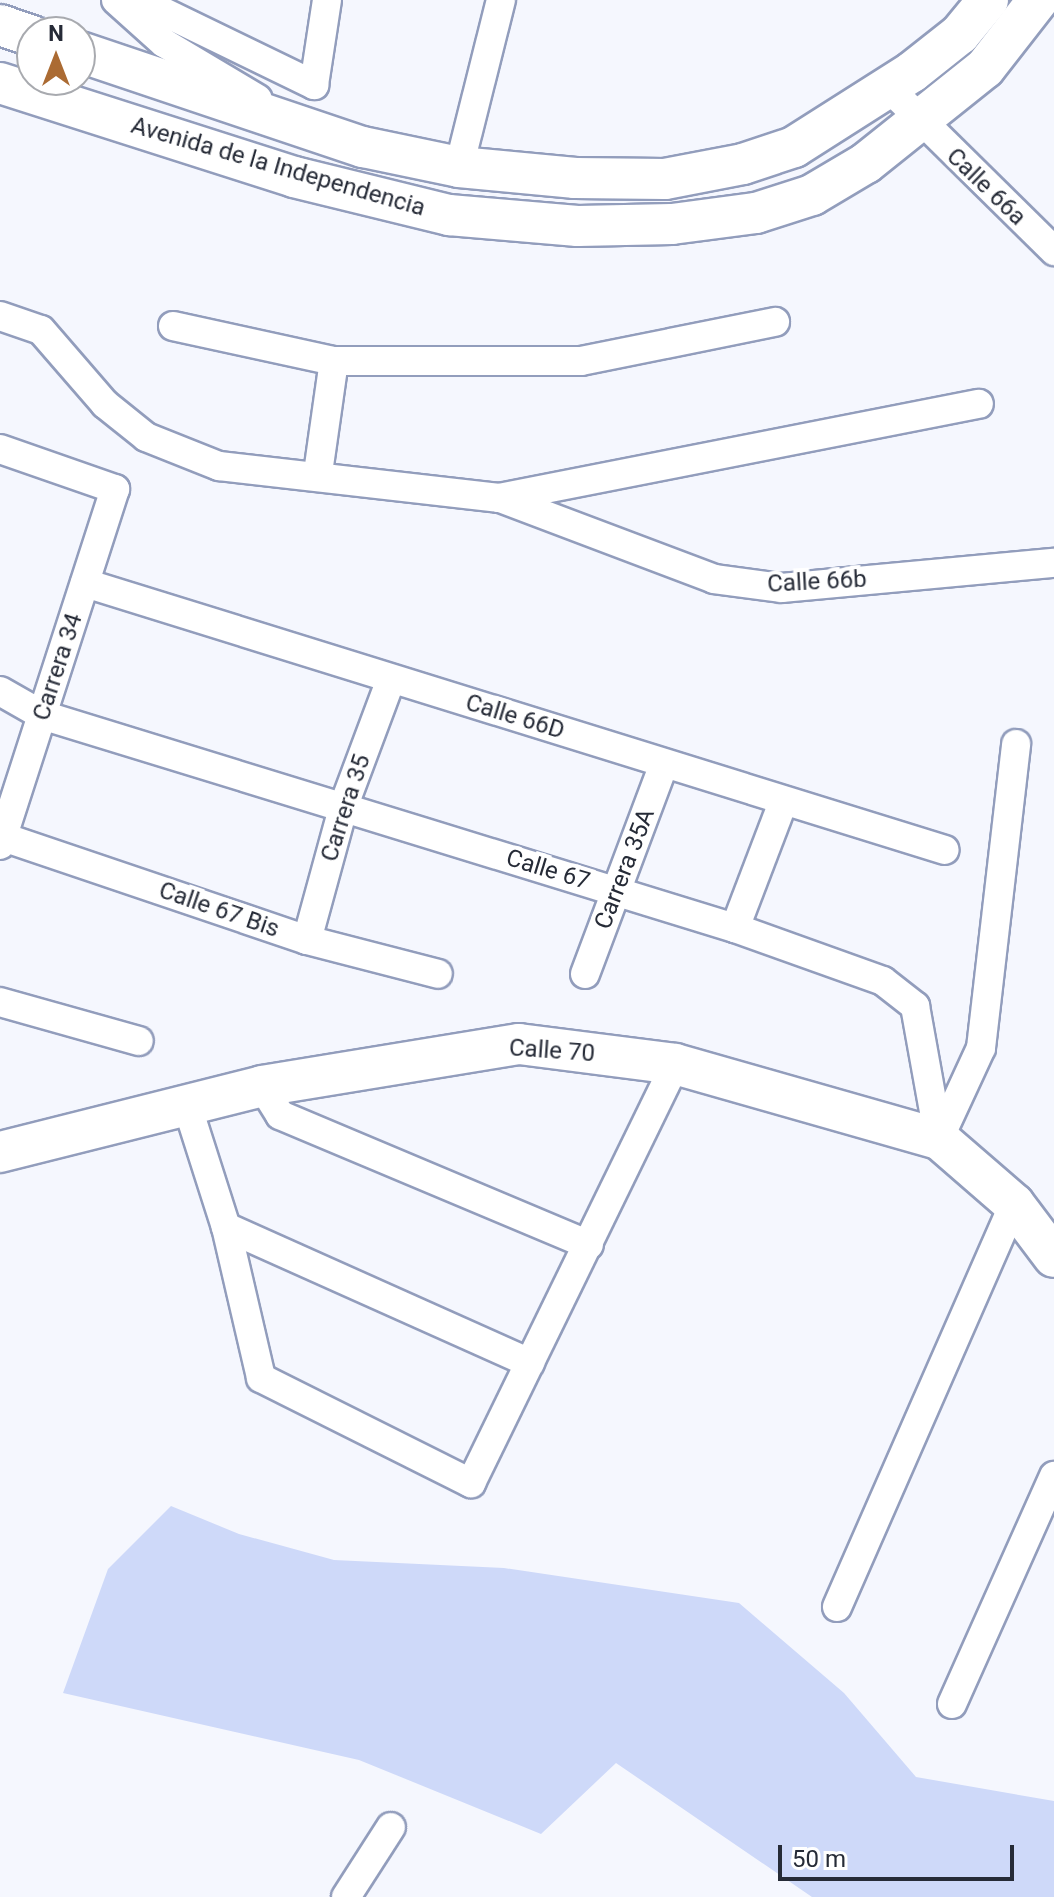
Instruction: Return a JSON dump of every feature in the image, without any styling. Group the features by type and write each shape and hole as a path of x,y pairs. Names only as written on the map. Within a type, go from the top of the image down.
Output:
{"main road":[{"name":"Avenida de la Independencia","path":"96,57 307,129 459,167 575,178 665,179 743,164 794,147 890,89 960,34 988,0"},
{"name":"Avenida de la Independencia","path":"0,83 373,197 449,215 578,226 672,224 756,213 812,195 866,163 985,68 1038,0"},
{"name":"Calle 70","path":"0,1152 262,1086 519,1044 675,1064 939,1139 1014,1204 1054,1257"}],"street":[{"path":"116,0 164,43 307,129"},
{"path":"139,0 314,85 327,0"},
{"path":"459,167 501,0"},
{"path":"890,89 919,121"},
{"name":"Calle 66a","path":"919,121 1054,251"},
{"path":"0,316 41,330 105,404 146,437 219,466 318,473 499,498 979,404"},
{"path":"173,326 334,361 581,361 775,322"},
{"path":"318,473 334,361"},
{"name":"Carrera 34","path":"1,451 115,489 1,841"},
{"name":"Calle 66b","path":"499,498 714,579 782,588 1054,563"},
{"name":"Calle 66D","path":"85,583 945,850"},
{"name":"Carrera 35","path":"307,940 344,805 391,679"},
{"name":"Calle 67","path":"0,691 42,715 344,805 735,928 883,981 915,1006 939,1139"},
{"path":"939,1139 981,1048 1016,744"},
{"name":"Carrera 35A","path":"585,974 664,764"},
{"path":"735,928 783,802"},
{"name":"Calle 67 Bis","path":"1,841 307,940 438,974"},
{"path":"0,1002 139,1041"},
{"path":"187,1105 226,1227 261,1378 471,1483 675,1064"},
{"path":"262,1086 280,1115 589,1245"},
{"path":"837,1607 1014,1204"},
{"path":"226,1227 530,1363"},
{"path":"952,1704 1054,1476"},
{"path":"346,1897 391,1827"}],"shaded area":[{"path":"171,1506 239,1534 334,1560 504,1568 739,1603 844,1693 916,1777 1054,1801 1054,1897 812,1897 616,1763 541,1834 359,1760 63,1693 108,1569"}]}
